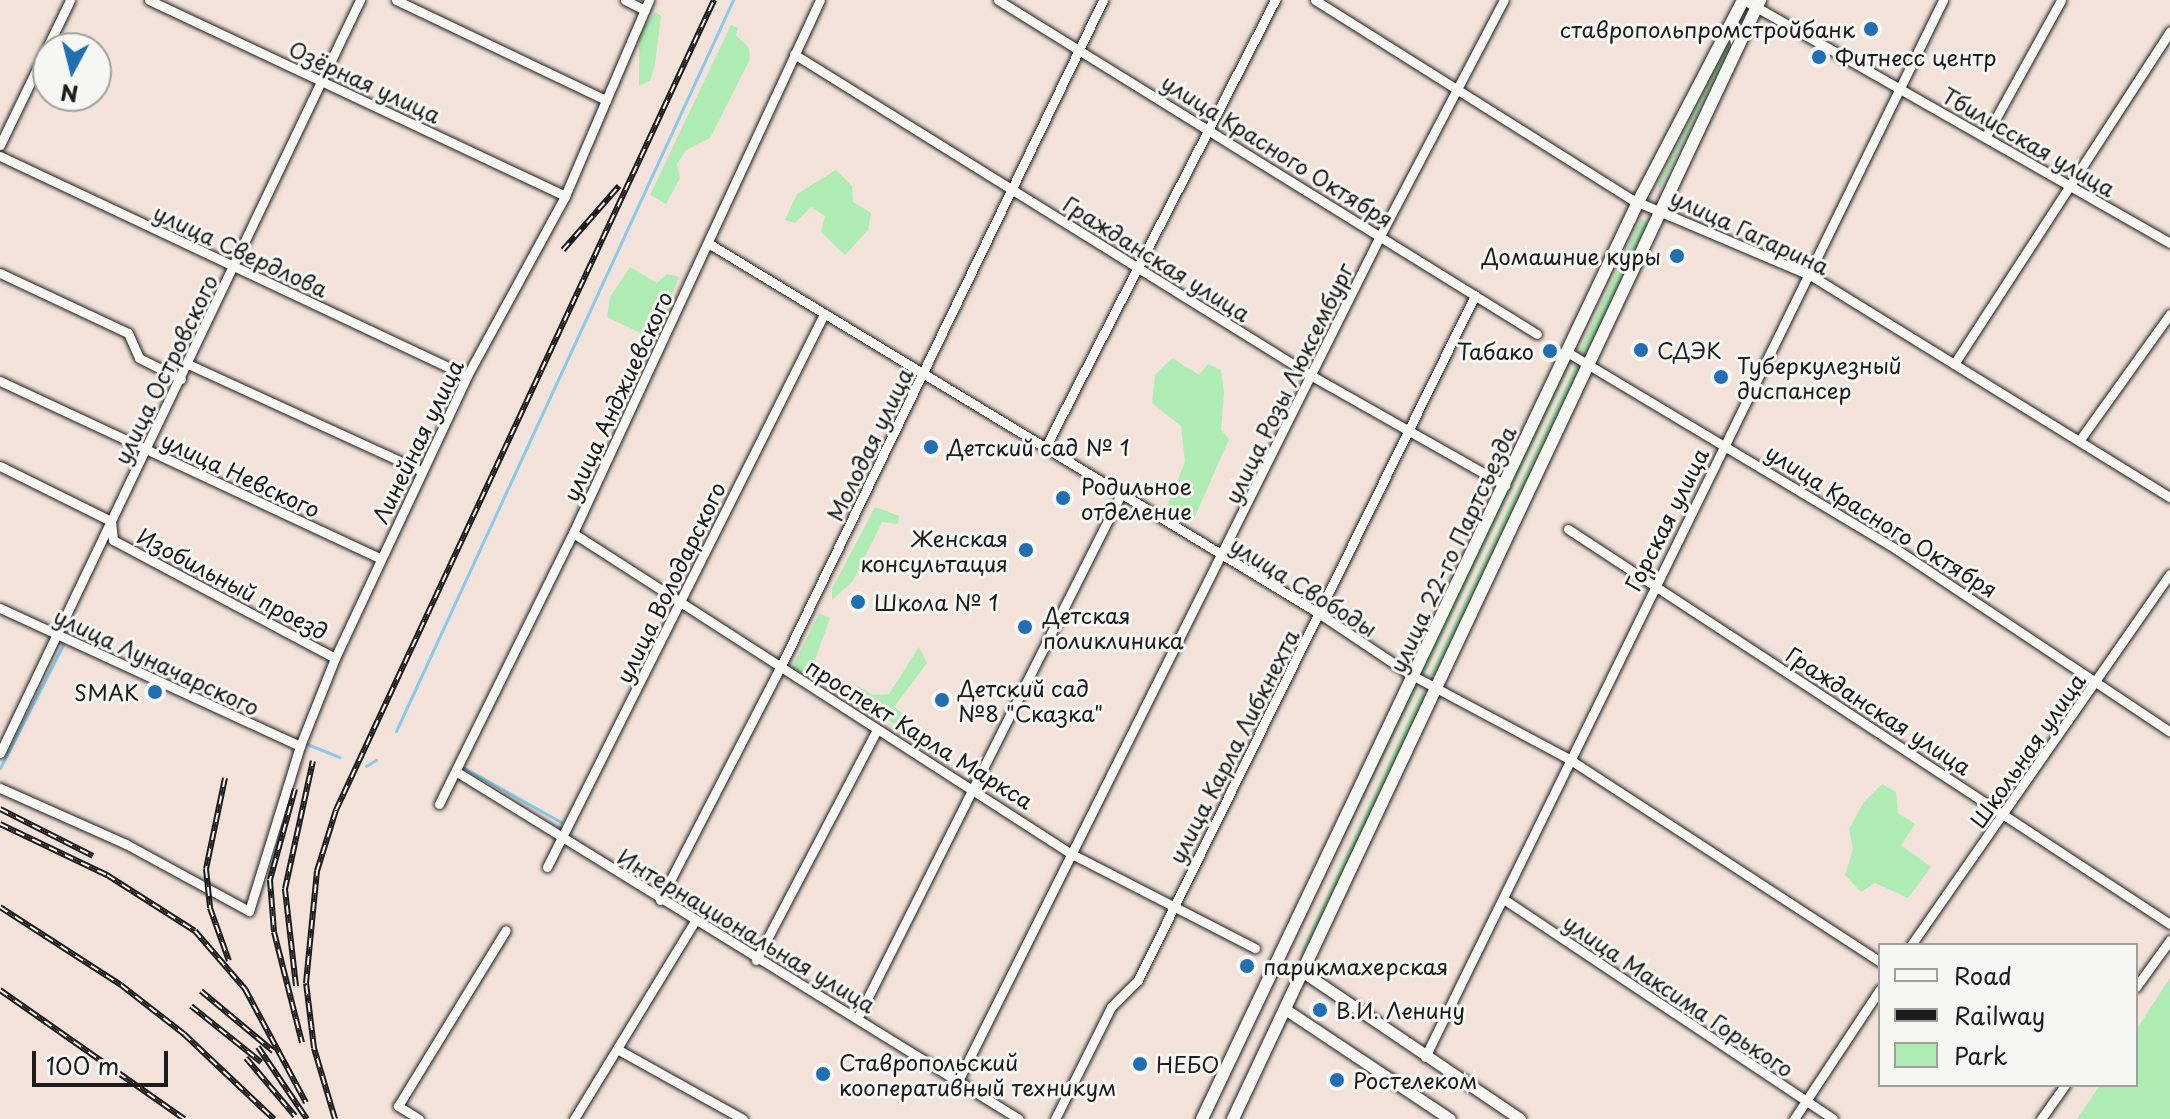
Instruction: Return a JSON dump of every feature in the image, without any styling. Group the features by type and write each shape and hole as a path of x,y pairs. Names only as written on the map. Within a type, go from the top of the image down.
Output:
{"main road":[{"name":"улица 22-го Партсъезда","path":"1202,1119 1638,202 1744,0"},
{"name":"улица 22-го Партсъезда","path":"1233,1119 1758,4"}],"street":[{"path":"0,145 70,0"},
{"name":"Озёрная улица","path":"149,0 565,196"},
{"name":"улица Островского","path":"0,753 59,636 360,0"},
{"path":"396,0 606,100"},
{"path":"625,0 647,5"},
{"name":"улица Анджиевского","path":"439,804 573,533 820,0"},
{"name":"улица Красного Октября","path":"998,0 1209,127 1537,334"},
{"name":"Молодая улица","path":"660,900 780,668 1103,0"},
{"path":"1045,448 1275,0"},
{"name":"улица Гагарина","path":"1315,0 1638,202 1662,209 1810,275 2170,497"},
{"name":"улица Розы Люксембург","path":"957,1083 1070,853 1224,556 1381,234 1460,89 1504,0"},
{"name":"Тбилисская улица","path":"1744,0 1758,4 2170,243"},
{"name":"Горская улица","path":"1425,1057 1505,900 1652,585 1810,275 1943,0"},
{"path":"1986,136 2061,0"},
{"name":"Линейная улица","path":"0,788 126,844 249,911 300,746 335,658 467,376 565,196 647,5"},
{"path":"1954,364 2170,31"},
{"name":"Гражданская улица","path":"794,54 1312,376 1505,485"},
{"name":"улица Свердлова","path":"0,156 467,376"},
{"name":"улица Свободы","path":"708,243 1320,614 1413,676 1569,759 1878,961"},
{"path":"0,273 128,333 139,358 181,379"},
{"name":"улица Карла Либкнехта","path":"1055,1119 1111,1007 1138,980 1412,433 1475,295"},
{"name":"улица Володарского","path":"547,867 564,839 824,314"},
{"path":"2079,441 2170,314"},
{"name":"улица Красного Октября","path":"1567,352 1725,442 2098,681 2170,732"},
{"path":"188,364 422,471"},
{"name":"улица Невского","path":"0,381 380,558"},
{"name":"Изобильный проезд","path":"0,466 111,521 113,540 335,658"},
{"path":"858,1017 1121,494"},
{"name":"Гражданская улица","path":"1568,529 2170,924"},
{"name":"проспект Карла Маркса","path":"573,533 1070,853 1255,948"},
{"name":"Школьная улица","path":"1912,943 2170,574"},
{"name":"улица Луначарского","path":"0,608 300,746"},
{"path":"756,960 877,730"},
{"name":"Интернациональная улица","path":"457,772 756,960 858,1017 957,1083 1019,1119"},
{"name":"улица Максима Горького","path":"1505,900 1833,1119"},
{"path":"574,1119 695,921"},
{"path":"419,1119 398,1106 506,930"},
{"path":"2138,984 2170,940"},
{"path":"1303,972 1520,1119"},
{"path":"1794,1119 1878,992"},
{"path":"1285,1009 1450,1119"},
{"path":"617,1049 743,1119"},
{"path":"2041,1119 2060,1087"}],"green space":[{"path":"655,12 661,16 655,64 650,81 639,86 639,35"},
{"path":"1740,19 1742,26 1659,190 1658,184"},
{"path":"731,25 738,28 736,35 749,48 750,59 710,138 686,150 677,164 680,178 666,204 650,195"},
{"path":"836,170 852,186 853,202 871,213 868,230 845,255 821,232 825,216 811,207 795,223 785,220 797,194"},
{"path":"1641,220 1648,223 1585,358 1578,355"},
{"path":"630,267 657,283 667,274 679,277 653,339 607,317 610,297"},
{"path":"1172,358 1199,375 1208,364 1221,370 1224,393 1221,430 1229,439 1193,521 1167,506 1185,462 1181,426 1152,403 1155,375"},
{"path":"1568,360 1572,361 1424,676 1421,670"},
{"path":"1577,362 1582,364 1435,675 1429,677"},
{"path":"875,507 899,516 898,524 882,522 853,581 832,600 832,589"},
{"path":"819,613 830,618 812,668 820,676 819,682 791,670"},
{"path":"919,647 927,663 894,707 915,722 912,733 849,700 858,686 873,695 889,694"},
{"path":"1413,687 1418,687 1291,944"},
{"path":"1423,689 1425,700 1305,955 1300,953"},
{"path":"1882,784 1896,792 1898,813 1915,824 1901,845 1931,867 1908,898 1875,883 1861,892 1845,875 1853,849 1849,829 1864,802"},
{"path":"2170,978 2170,1119 2077,1119 2099,1087 2138,1087 2138,1027"}],"waterway":[{"path":"396,731 733,0"},
{"path":"0,768 63,645"},
{"path":"307,744 340,757"},
{"path":"366,766 376,760"},
{"path":"464,768 561,822"}],"railway":[{"path":"335,1119 314,1048 306,983 317,871 336,810 714,0"},
{"path":"563,250 619,186"},
{"path":"296,986 285,889 313,761"},
{"path":"225,778 206,869 210,908 229,961"},
{"path":"295,789 270,880 274,932 302,1043"},
{"path":"0,809 93,856"},
{"path":"0,824 107,875 195,931 245,989 306,1103"},
{"path":"0,907 121,985 184,1034 274,1119"},
{"path":"0,990 184,1119"},
{"path":"201,991 273,1051"},
{"path":"191,1006 261,1062"},
{"path":"258,1047 307,1119"},
{"path":"246,1058 295,1116"}],"place":[{"name":"ставропольпромстройбанк","path":"1871,29"},
{"name":"Фитнесс центр","path":"1819,57"},
{"name":"Домашние куры","path":"1677,256"},
{"name":"СДЭК","path":"1641,350"},
{"name":"Табако","path":"1550,351"},
{"name":"Туберкулезный диспансер","path":"1721,377"},
{"name":"Детский сад № 1","path":"931,447"},
{"name":"Родильное отделение","path":"1063,498"},
{"name":"Женская консультация","path":"1026,550"},
{"name":"Школа № 1","path":"858,602"},
{"name":"Детская поликлиника","path":"1025,627"},
{"name":"SMAK","path":"155,692"},
{"name":"Детский сад №8 \"Сказка\"","path":"942,700"},
{"name":"парикмахерская","path":"1247,966"},
{"name":"В.И. Ленину","path":"1320,1010"},
{"name":"НЕБО","path":"1140,1064"},
{"name":"Ставропольский кооперативный техникум","path":"823,1074"},
{"name":"Ростелеком","path":"1337,1080"}]}
